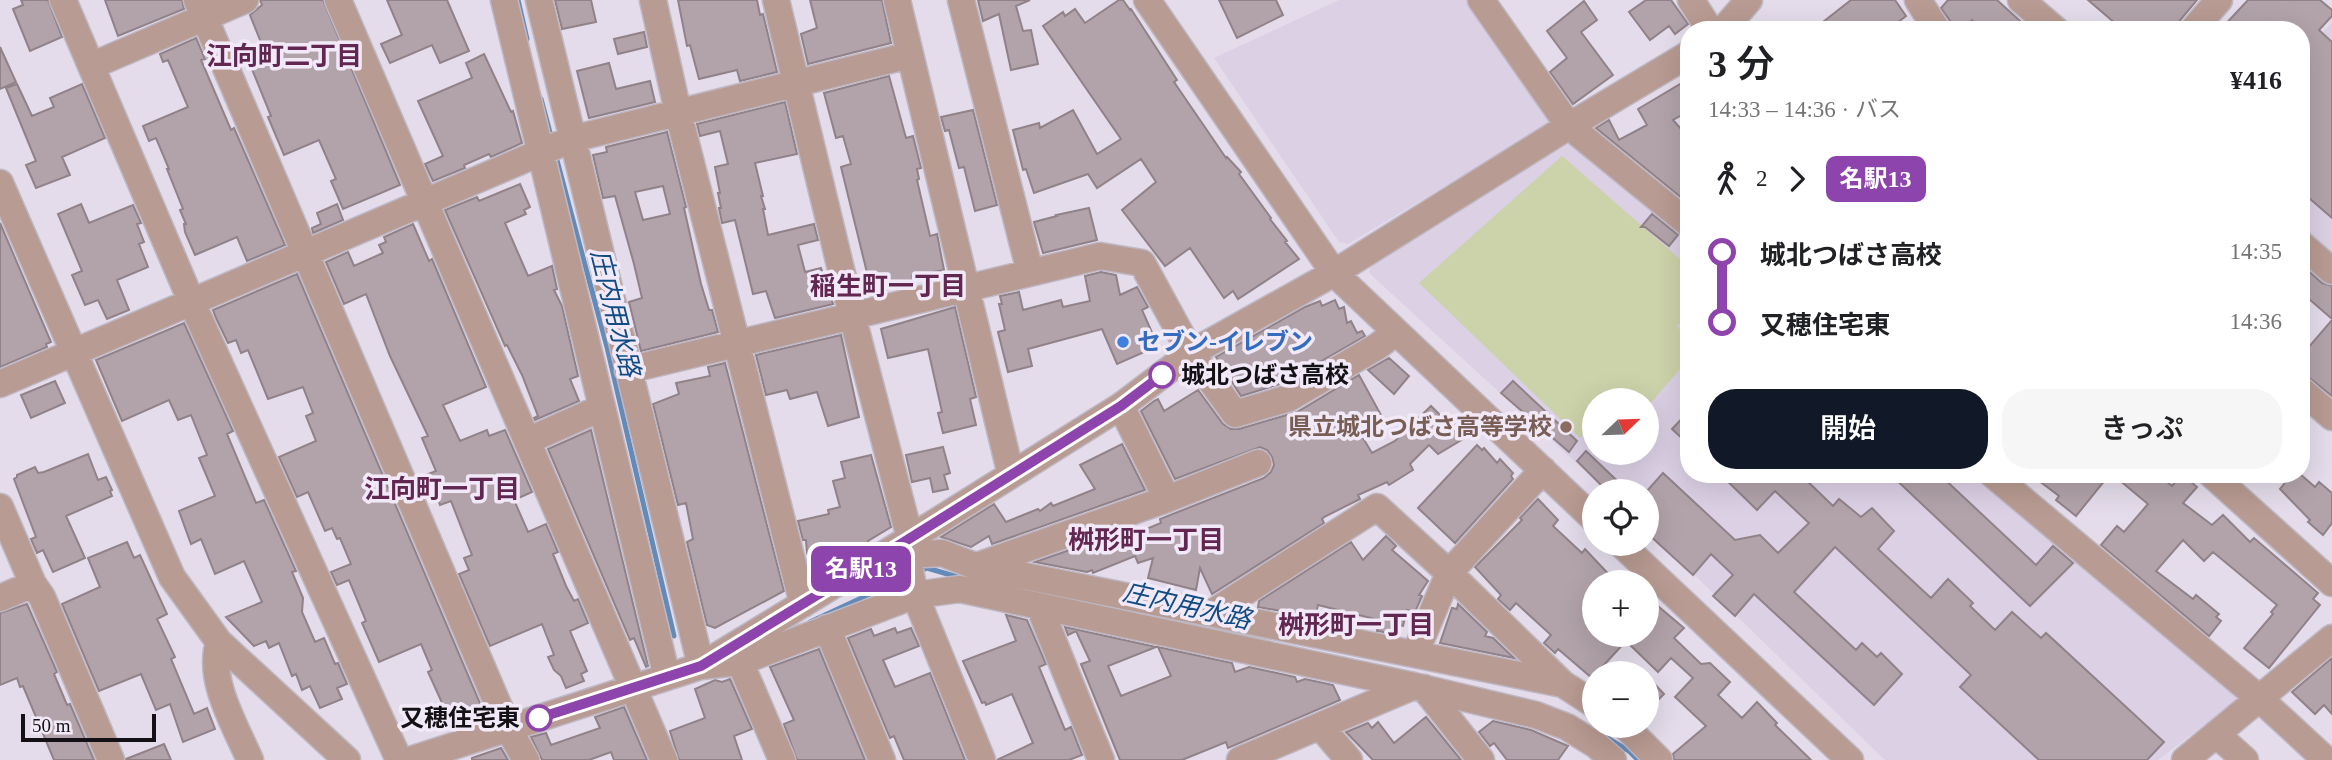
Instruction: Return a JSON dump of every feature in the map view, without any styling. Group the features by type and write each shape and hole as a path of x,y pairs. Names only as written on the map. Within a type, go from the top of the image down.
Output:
{"street":[{"path":"63,0 192,303 399,760"},
{"path":"91,66 201,9 245,0"},
{"path":"338,0 664,760"},
{"path":"504,0 667,677"},
{"path":"539,0 701,666"},
{"path":"653,0 678,112 803,604"},
{"path":"776,0 910,562 982,760"},
{"path":"897,0 1011,475"},
{"path":"961,0 1030,272"},
{"path":"1147,0 1334,273 1582,507"},
{"path":"1481,0 1569,126 1680,217"},
{"path":"1691,0 1704,21"},
{"path":"1731,21 1749,0"},
{"path":"1918,0 1931,21"},
{"path":"2021,0 2046,21"},
{"path":"2201,21 2219,0"},
{"path":"201,9 508,728 526,760"},
{"path":"0,384 541,150 572,139 909,55"},
{"path":"410,760 701,666 740,662 827,628 910,562 1011,475 1121,406 1191,353 1334,273 1680,59"},
{"path":"0,183 172,577 219,642 347,760"},
{"path":"2310,252 2332,271"},
{"path":"628,370 1100,256 1142,263 1191,353 1235,414 1289,398 1378,346 1396,332"},
{"path":"2310,398 2332,417"},
{"path":"1121,406 1167,499"},
{"path":"527,441 601,408"},
{"path":"975,566 1167,499 1258,463"},
{"path":"1415,654 1449,573 1543,470"},
{"path":"2003,483 2260,699 2326,760"},
{"path":"2221,483 2332,583"},
{"path":"0,507 33,584 42,597 111,760"},
{"path":"1212,613 1377,507 1563,684 1582,696"},
{"path":"701,666 803,604 910,562 943,552 975,566 1563,684"},
{"path":"1634,556 1850,760"},
{"path":"910,562 960,589 1419,687 1536,715 1567,727 1596,745 1613,760"},
{"path":"0,598 33,584"},
{"path":"1039,606 1101,760"},
{"path":"827,628 882,760"},
{"path":"2185,760 2332,638"},
{"path":"219,642 215,655 216,679 250,760"},
{"path":"740,662 782,760"},
{"path":"1240,760 1272,753 1320,726 1419,687"},
{"path":"1419,687 1481,760"},
{"path":"1320,726 1349,760"},
{"path":"2216,734 2245,760"},
{"path":"1637,738 1659,760"}],"shaded area":[{"path":"1339,0 1470,0 1551,115 1549,124 1348,244 1339,242 1214,58"},
{"path":"2332,22 2332,256 2310,238 2310,46"},
{"name":"県立城北つばさ高等学校","path":"1568,144 1576,145 1680,230 1680,483 1989,483 2241,689 2242,696 2158,760 1885,760 1659,541 1659,479 1594,479 1369,273 1372,262"}],"green space":[{"path":"1562,156 1680,259 1680,323 1677,326 1680,330 1680,369 1659,393 1659,388 1582,388 1580,438 1419,283"}],"building":[{"path":"21,0 48,0 62,37 30,51 13,9 23,5"},
{"path":"105,0 182,0 184,9 118,36"},
{"path":"260,0 323,0 400,185 343,209 331,181 336,179 319,140 284,155 247,57 264,50 250,15 262,5"},
{"path":"387,0 447,0 469,51 440,63 432,45 390,63 381,44 402,35"},
{"path":"555,0 591,0 596,22 562,29"},
{"path":"678,0 757,0 777,72 740,81 737,70 699,79 690,45 687,46"},
{"path":"810,0 882,0 891,43 808,64 801,34 817,28"},
{"path":"978,0 1030,0 1016,6 1023,31 1031,30 1038,64 1011,70 999,14 983,21"},
{"path":"1123,0 1131,9 1177,80 1174,82 1226,158 1241,172 1239,174 1299,259 1238,299 1233,291 1224,298 1190,248 1165,266 1122,210 1156,182 1141,159 1097,188 1088,174 1034,193 1026,169 1023,170 1013,130 1039,123 1040,128 1073,110 1097,154 1121,139 1043,26 1063,12 1065,16 1075,9 1085,23"},
{"path":"1219,0 1276,0 1283,15 1237,38"},
{"path":"1646,0 1671,0 1686,21 1680,21 1680,30 1675,34 1669,26 1650,40 1629,12"},
{"path":"1851,0 1895,0 1906,16 1900,21 1824,21"},
{"path":"1948,0 1997,0 2020,21 1950,21 1941,8"},
{"path":"2088,0 2197,0 2180,21 2112,21"},
{"path":"2248,0 2320,0 2332,10 2332,16 2319,30 2332,42 2332,218 2310,199 2310,21 2228,21"},
{"path":"1584,1 1597,20 1581,32 1613,75 1573,104 1550,72 1567,58 1547,31"},
{"path":"644,32 647,47 618,54 614,39"},
{"path":"196,38 205,59 201,60 231,130 234,128 285,245 247,261 237,237 195,255 185,232 186,224 180,210 183,209 169,169 156,138 149,141 143,126 188,107 168,60 163,62 160,54"},
{"path":"0,47 16,82 0,89"},
{"path":"484,54 511,112 513,111 522,143 491,157 489,154 464,165 465,168 433,181 425,164 443,156 418,101 472,78 466,63"},
{"path":"609,63 616,89 650,81 655,102 589,118 577,71"},
{"path":"889,76 906,138 913,136 921,168 917,169 917,180 930,236 937,234 944,270 912,276 914,283 872,293 841,167 851,164 843,136 836,138 824,93"},
{"path":"17,84 32,116 54,107 50,98 82,84 105,138 62,157 70,175 36,188 26,165 36,161 6,88"},
{"path":"1680,84 1680,116 1673,120 1680,128 1680,196 1596,128 1609,120 1619,140 1647,125 1638,109"},
{"path":"785,102 797,154 755,163 768,235 814,224 818,240 798,245 805,272 821,268 833,304 775,318 766,291 753,294 735,220 722,223 715,167 728,164 720,131 700,136 697,124"},
{"path":"973,110 997,205 975,211 964,167 959,168 949,130 945,131 941,117"},
{"path":"667,132 686,207 684,208 701,284 718,332 641,351 629,302 642,298 634,264 615,196 603,198 593,155 607,152 606,147","holes":["663,186 670,214 643,220 635,192"]},
{"path":"520,184 530,207 524,210 526,214 505,223 528,276 552,266 557,289 554,290 562,306 578,376 570,379 579,401 535,420 538,416 522,375 507,345 505,346 445,210 477,197 479,201"},
{"path":"81,204 89,223 133,205 141,223 137,224 144,242 139,244 148,267 117,280 129,310 107,319 98,300 85,305 72,275 82,271 58,214"},
{"path":"337,204 343,220 313,233 312,228 321,224 317,213"},
{"path":"1089,208 1097,240 1043,253 1034,222"},
{"path":"1652,214 1678,235 1669,246 1645,227 1641,227"},
{"path":"0,223 51,342 46,344 47,347 0,367"},
{"path":"413,224 429,261 432,259 486,387 443,405 460,441 487,430 489,436 505,430 532,492 514,500 528,532 546,524 558,552 553,554 566,586 574,601 578,599 588,623 570,631 587,671 581,674 584,681 566,688 548,657 554,655 542,624 490,646 459,574 469,570 464,558 472,555 451,501 440,505 435,490 425,494 418,478 436,471 422,438 428,436 390,356 366,294 344,304 326,262 348,252 354,266 383,253 379,245 386,242 384,237"},
{"path":"1101,272 1116,275 1120,295 1137,287 1148,307 1142,310 1158,346 1117,364 1102,329 1028,349 1032,366 1008,372 998,332 1005,330 999,304 1002,304 1000,296 1019,292 1023,310 1061,300 1063,307 1090,301 1085,276"},
{"path":"2310,272 2322,283 2332,286 2332,319 2310,300"},
{"path":"297,274 485,715 472,721 453,727 428,672 432,670 421,644 379,662 362,623 366,621 349,580 337,585 331,572 351,564 340,538 337,539 332,528 325,531 308,492 297,497 279,457 316,441 306,416 313,413 303,387 268,399 248,350 241,353 236,340 228,343 216,318 213,310"},
{"path":"1335,300 1339,309 1344,307 1347,323 1351,321 1357,333 1362,331 1365,336 1283,383 1241,396 1216,357 1305,307 1320,301 1322,306"},
{"path":"955,307 976,397 970,399 976,425 943,433 938,413 942,412 928,349 888,358 881,329"},
{"path":"2332,320 2332,396 2310,378 2310,346"},
{"path":"184,323 233,431 227,434 256,503 264,500 296,571 292,572 303,598 302,612 315,642 324,638 347,684 337,688 342,699 320,708 310,686 302,690 296,674 292,676 279,643 269,648 266,641 254,646 226,617 262,602 244,561 215,574 201,539 191,544 179,511 215,496 199,458 207,455 191,415 178,420 169,400 122,421 96,360"},
{"path":"841,335 859,417 828,426 817,392 790,399 787,390 766,395 756,355"},
{"path":"1389,358 1409,376 1394,394 1368,370"},
{"path":"725,363 784,591 715,628 707,625 687,542 693,539 686,503 678,505 653,404 679,394 676,383 710,376 708,367"},
{"path":"1359,375 1381,415 1357,428 1372,453 1395,441 1431,406 1452,427 1456,424 1468,436 1438,454 1429,445 1410,464 1413,470 1389,485 1387,482 1358,495 1360,499 1324,517 1324,523 1212,594 1200,568 1196,590 1148,578 1153,558 1138,563 1135,556 1093,573 1092,570 1087,572 1035,562 1130,529 1132,535 1161,523 1160,519 1264,478 1271,472 1274,465 1272,457 1267,450 1260,447 1175,479 1141,411 1154,401 1158,399 1164,411 1198,390 1223,424 1231,429 1239,429 1297,412"},
{"path":"55,381 65,403 31,418 21,395"},
{"path":"1513,381 1577,441 1569,452 1501,393"},
{"path":"1680,421 1680,437 1672,429"},
{"path":"591,430 648,666 646,667 634,638 630,640 548,449"},
{"path":"1122,444 1145,490 992,544 989,536 971,547 941,537 994,504 1006,522 1038,509 1040,511 1051,503 1053,506 1095,489 1080,465"},
{"path":"1477,445 1482,450 1484,448 1497,463 1500,459 1513,473 1513,479 1455,543 1418,508"},
{"path":"943,447 950,473 944,475 948,489 933,492 930,478 912,482 906,455"},
{"path":"88,454 98,480 106,477 112,496 66,516 85,558 53,572 43,550 37,553 31,539 36,537 14,479 35,467 38,473 44,472"},
{"path":"871,455 891,527 868,541 869,543 839,556 825,568 814,570 798,521 829,514 828,510 840,507 833,481 845,478 841,462"},
{"path":"1582,466 1602,466 1615,479 1595,479"},
{"path":"1663,473 1735,540 1760,535 1778,553 1809,523 1775,491 1757,510 1729,483 1809,483 1833,506 1839,499 1861,517 1872,508 1894,531 1878,549 1931,598 1948,579 1973,603 1970,606 1995,630 2012,612 2041,638 2046,633 2164,742 2147,760 2039,760 1960,687 1971,675 1835,547 1794,592 1856,650 1862,643 1877,657 1881,653 1902,674 1874,705 1754,594 1735,616 1713,596 1733,575 1711,554 1693,575 1659,544 1658,479"},
{"path":"2319,482 2332,493 2332,523 2323,535 2308,522 2310,520 2280,489 2285,483 2310,483 2315,487"},
{"path":"1900,483 1949,483 2036,565 2053,546 2073,563 2030,606"},
{"path":"2042,483 2103,483 2076,516 2056,500 2059,496"},
{"path":"2123,483 2168,483 2172,486 2174,483 2192,483 2197,487 2183,503 2212,525 2223,515 2250,542 2254,538 2318,593 2313,599 2320,605 2269,668 2244,648 2273,614 2271,612 2277,605 2213,552 2204,561 2183,540 2156,571 2193,599 2196,595 2219,614 2216,617 2221,621 2209,636 2101,545 2117,526 2124,532 2148,504"},
{"path":"1538,499 1558,520 1553,526 1582,556 1592,556 1605,570 1582,570 1582,647 1620,647 1608,661 1582,661 1582,669 1558,649 1555,653 1544,643 1551,635 1516,603 1510,610 1498,599 1501,595 1475,567 1522,520 1520,518"},
{"path":"1386,536 1396,546 1392,550 1428,581 1419,595 1422,596 1415,612 1407,610 1403,626 1392,623 1390,633 1377,631 1379,620 1318,605 1315,617 1258,607 1259,601 1351,542 1363,560"},
{"path":"127,542 134,558 140,555 167,614 157,619 175,657 171,659 194,714 207,708 215,729 183,742 170,704 156,710 141,674 99,691 62,604 100,587 88,558"},
{"path":"27,604 57,672 54,674 67,705 70,704 94,760 54,760 23,686 20,687 17,678 0,685 0,613"},
{"path":"1458,604 1487,632 1485,636 1493,638 1514,658 1440,643 1452,608 1457,609"},
{"path":"1659,607 1684,628 1674,638 1701,664 1710,663 1730,682 1718,695 1742,718 1757,702 1777,723 1775,725 1811,760 1674,760 1673,754 1706,726 1675,697 1693,678 1671,658 1659,671 1659,661 1647,661 1632,647 1659,647"},
{"path":"1006,615 1027,620 1046,664 1039,667 1065,730 1071,727 1082,755 1069,760 997,760 1033,743 1012,694 986,705 985,702 982,703 963,661 1016,641"},
{"path":"1065,627 1156,647 1108,666 1121,696 1171,676 1158,647 1232,663 1235,672 1249,667 1295,677 1297,682 1305,679 1333,685 1340,700 1228,748 1226,742 1182,760 1120,760 1081,664 1090,661 1076,631 1068,635"},
{"path":"895,628 897,633 911,628 919,646 883,660 895,687 930,673 965,760 904,760 894,736 890,738 848,638 871,629 874,636"},
{"path":"819,649 865,760 797,760 784,724 794,720 770,667"},
{"path":"2332,658 2332,714 2324,705 2315,714 2292,692"},
{"path":"730,679 752,729 734,736 742,760 679,760 670,731 705,718 695,689 715,680 722,682"},
{"path":"624,707 647,760 614,760 611,752 589,760 542,760 531,737 546,733 551,745 600,728 595,717"},
{"path":"1426,717 1461,760 1373,760 1346,732 1368,723 1372,728 1378,722 1394,743"},
{"path":"1493,721 1531,730 1568,746 1558,760 1507,760 1494,743 1490,746 1479,732"},
{"path":"164,744 171,760 126,760 126,759"},
{"path":"501,748 508,760 472,760 472,758"}],"waterway":[{"name":"庄内用水路","path":"518,0 527,39"},
{"name":"庄内用水路","path":"541,99 552,140"},
{"name":"庄内用水路","path":"555,153 607,347 674,636"},
{"name":"庄内用水路","path":"918,572 927,568 961,578"},
{"name":"庄内用水路","path":"810,622 902,579"},
{"name":"庄内用水路","path":"1607,738 1638,760"}],"bus line":[{"name":"名駅13","path":"539,718 701,666 1121,406 1162,375"}],"place":[{"name":"セブン-イレブン","path":"1123,342"},
{"name":"城北つばさ高校","path":"1162,375"},
{"name":"県立城北つばさ高等学校","path":"1566,427"},
{"name":"又穂住宅東","path":"539,718"}],"district":[{"name":"江向町二丁目","path":"284,56"},
{"name":"稲生町一丁目","path":"888,286"},
{"name":"江向町一丁目","path":"442,489"},
{"name":"桝形町一丁目","path":"1146,540"},
{"name":"桝形町一丁目","path":"1356,625"}]}
